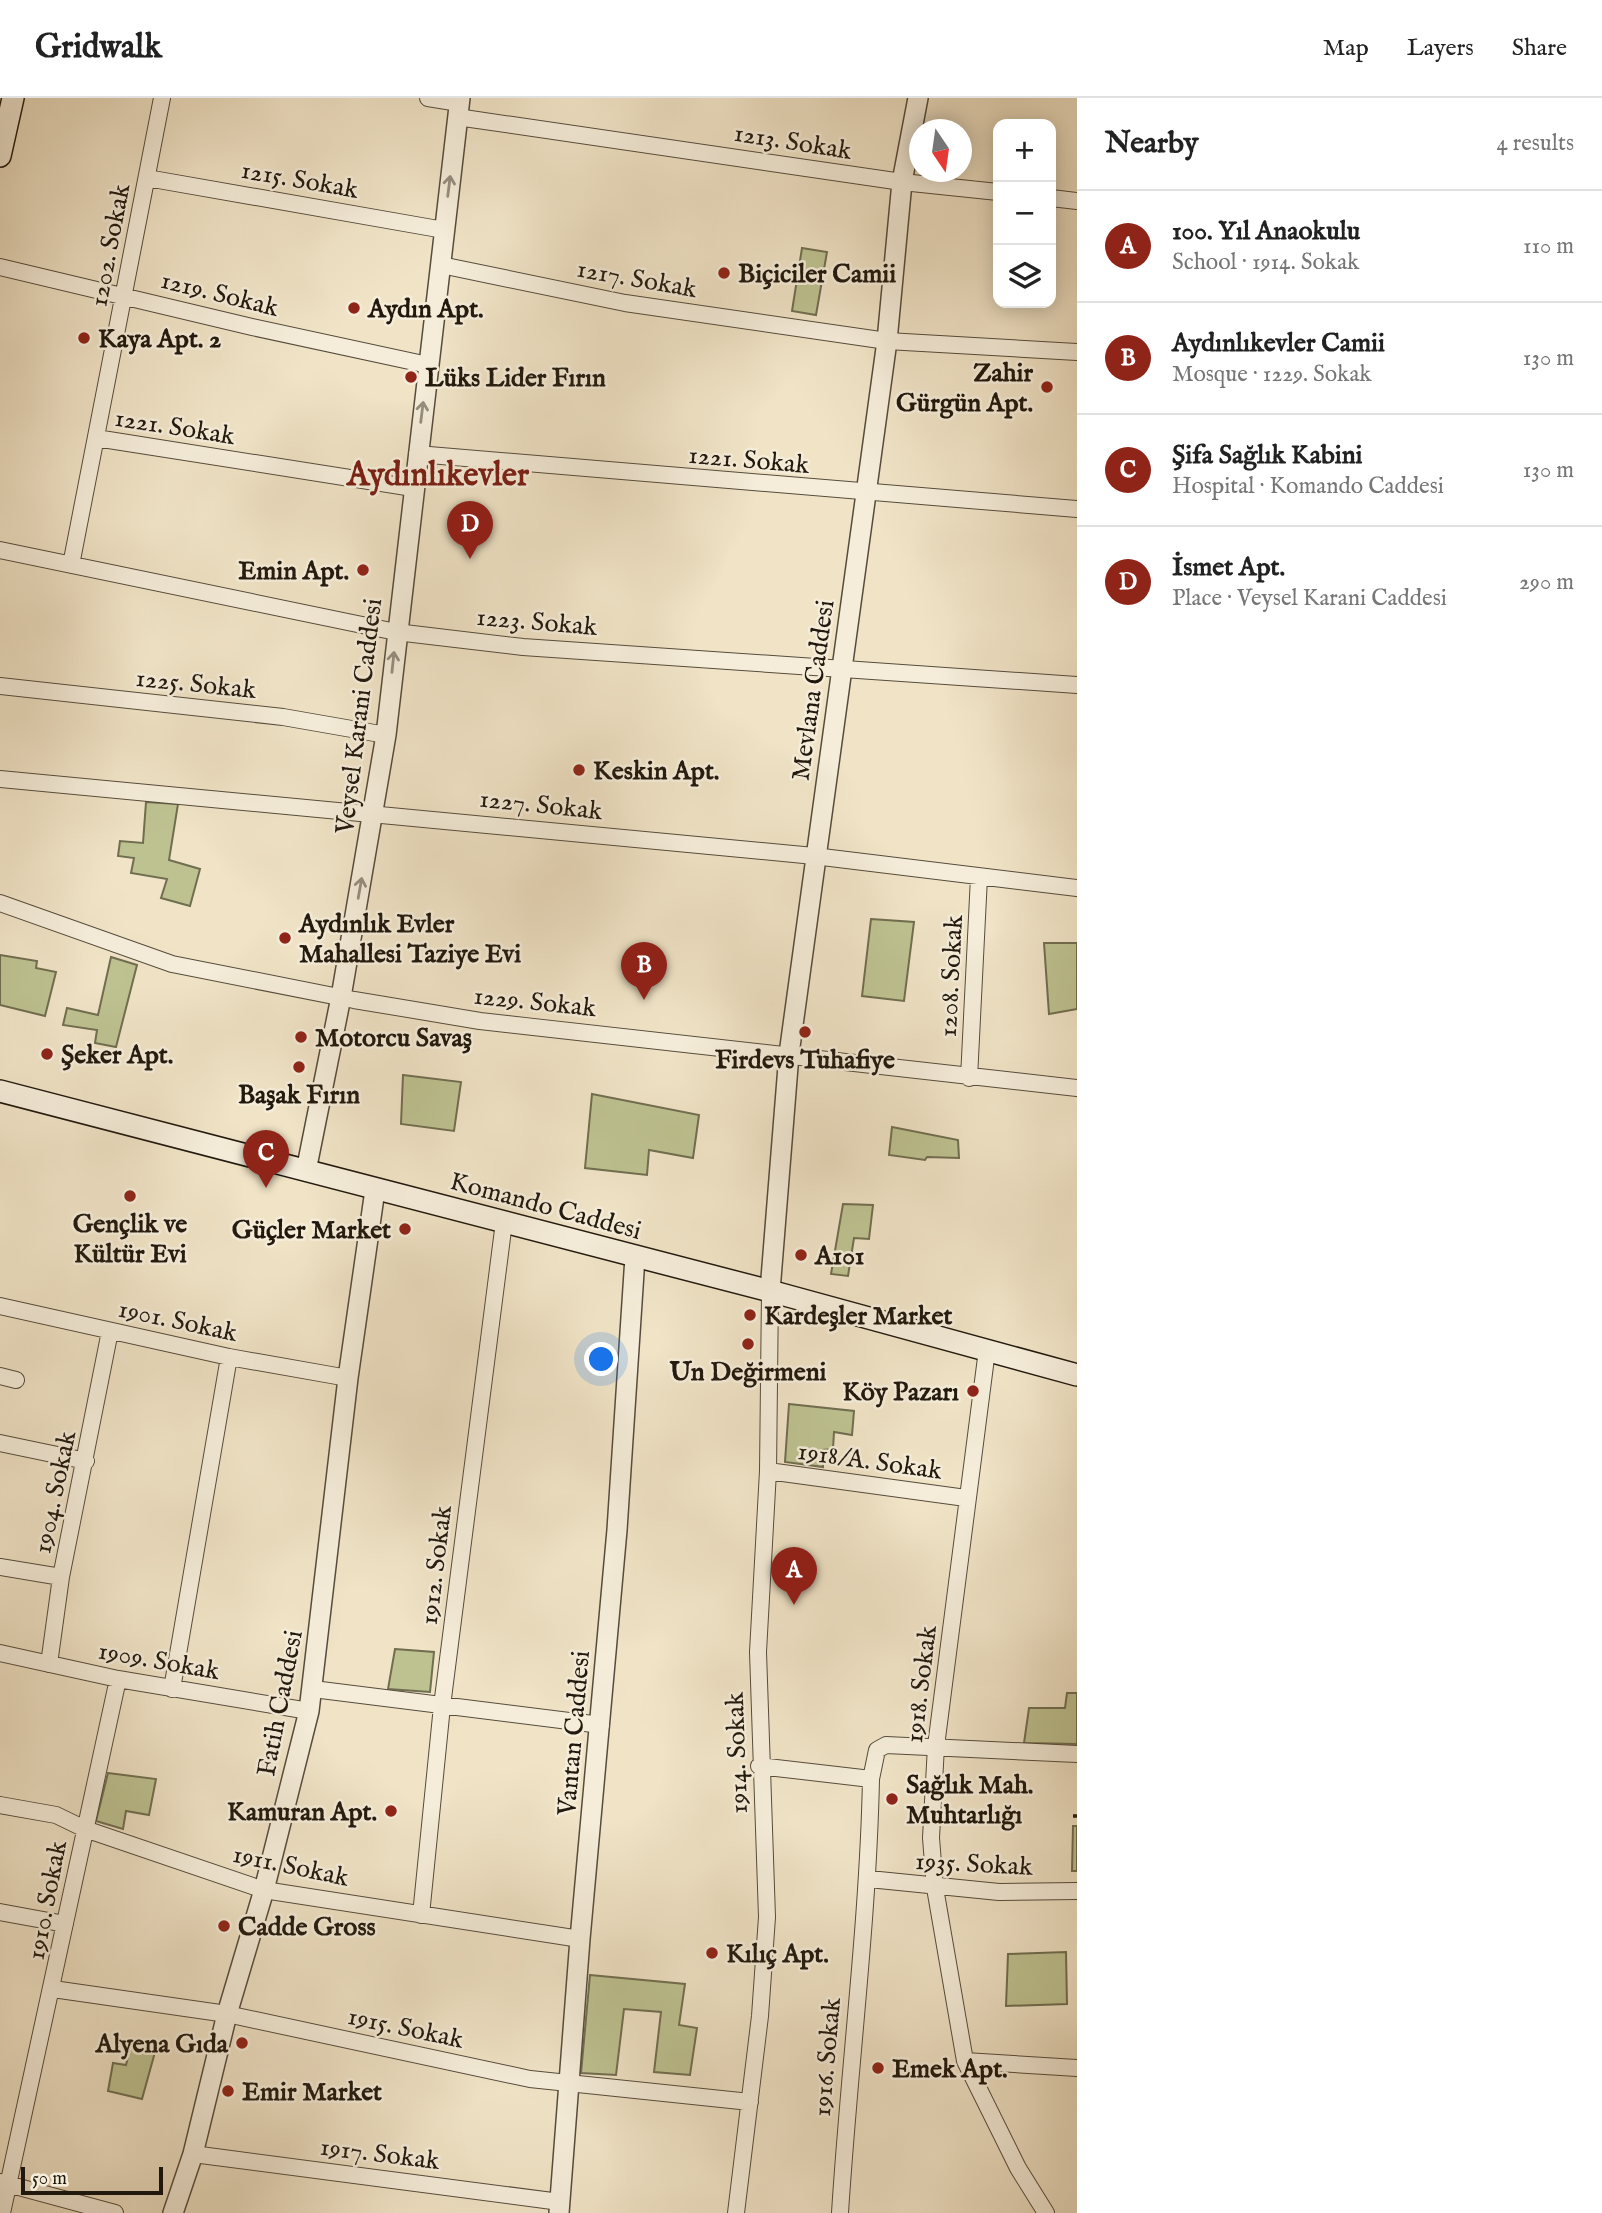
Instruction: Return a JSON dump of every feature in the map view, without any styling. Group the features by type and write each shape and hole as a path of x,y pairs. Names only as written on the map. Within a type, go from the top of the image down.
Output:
{"main road":[{"path":"1,143 13,98"},
{"name":"Komando Caddesi","path":"0,1091 770,1291 1077,1375"}],"street":[{"name":"1202. Sokak","path":"71,565 162,98"},
{"name":"1213. Sokak","path":"428,98 458,106 902,182 993,191"},
{"name":"Mevlana Caddesi","path":"770,1291 789,1054 814,856 887,341 902,182 918,98"},
{"name":"Veysel Karani Caddesi","path":"306,1171 341,997 386,735 458,106"},
{"name":"1215. Sokak","path":"147,178 444,230"},
{"path":"1056,199 1077,201"},
{"name":"1217. Sokak","path":"441,265 625,303 887,341 1077,352"},
{"name":"1219. Sokak","path":"0,267 252,327 428,365"},
{"name":"1221. Sokak","path":"96,439 413,488"},
{"name":"1221. Sokak","path":"417,454 1077,509"},
{"name":"1223. Sokak","path":"0,550 396,632 523,647 1077,685"},
{"name":"1225. Sokak","path":"0,686 283,717 386,735"},
{"name":"1227. Sokak","path":"0,779 199,800 374,812 814,856 1077,888"},
{"name":"1208. Sokak","path":"969,1078 979,877"},
{"name":"1229. Sokak","path":"0,903 172,964 480,1021 789,1054 969,1078 1077,1088"},
{"name":"Fatih Caddesi","path":"173,2213 193,2154 227,2014 264,1890 309,1711 348,1378 375,1189"},
{"name":"1912. Sokak","path":"421,1915 442,1706 504,1222"},
{"name":"Vantan Caddesi","path":"559,2207 580,1938 601,1725 635,1257"},
{"name":"1914. Sokak","path":"736,2213 761,2017 767,1917 759,1766 758,1652 768,1471 770,1291"},
{"name":"1901. Sokak","path":"0,1306 229,1357 348,1378"},
{"name":"1904. Sokak","path":"50,1664 61,1577 110,1331"},
{"name":"1918. Sokak","path":"987,1350 936,1746 931,1838 935,1888 965,2061 1018,2168 1046,2213"},
{"path":"172,1689 229,1357"},
{"path":"0,1443 86,1461"},
{"name":"1918/A. Sokak","path":"768,1471 966,1498"},
{"path":"0,1567 61,1577"},
{"name":"1909. Sokak","path":"0,1653 118,1679 309,1711"},
{"name":"1910. Sokak","path":"2,2213 4,2183 53,1989 118,1679"},
{"path":"313,1689 601,1725"},
{"name":"1916. Sokak","path":"840,2213 854,2014 869,1879 871,1779 877,1750 886,1745 936,1746 1077,1754"},
{"path":"759,1766 871,1779"},
{"name":"1911. Sokak","path":"0,1805 56,1815 85,1829 264,1890 580,1938"},
{"name":"1935. Sokak","path":"869,1879 935,1888 999,1892 1077,1891"},
{"path":"0,1912 65,1924"},
{"name":"1915. Sokak","path":"53,1989 227,2014 530,2079 570,2081 750,2102"},
{"path":"965,2061 1077,2068"},
{"name":"1917. Sokak","path":"193,2154 559,2207"},
{"path":"4,2183 115,2213"}],"path":[{"path":"308,923 353,929"}],"green space":[{"path":"802,248 827,252 816,315 792,311"},
{"path":"146,802 178,804 169,860 200,869 190,906 161,898 167,879 131,873 134,858 118,856 120,841 143,843"},
{"path":"871,919 914,922 904,1001 862,996"},
{"path":"1044,943 1077,943 1077,1009 1049,1014"},
{"path":"0,955 37,961 36,968 56,972 45,1016 0,1005"},
{"path":"111,957 137,965 116,1047 95,1043 97,1030 63,1025 67,1008 98,1015"},
{"path":"403,1075 461,1082 454,1131 401,1124"},
{"path":"592,1094 699,1115 693,1158 649,1150 647,1175 585,1168"},
{"path":"892,1127 958,1140 959,1158 927,1157 925,1160 889,1155"},
{"path":"843,1204 873,1205 869,1239 854,1238 848,1276 831,1274"},
{"path":"789,1404 854,1411 852,1435 834,1432 833,1449 823,1450 823,1467 785,1462"},
{"path":"395,1649 434,1652 430,1692 388,1689"},
{"path":"1067,1693 1077,1693 1077,1744 1024,1743 1029,1708 1065,1708"},
{"path":"108,1773 156,1779 149,1815 126,1811 123,1829 96,1821"},
{"path":"1073,1826 1077,1826 1077,1871 1072,1871"},
{"path":"1066,1952 1067,2004 1006,2006 1008,1954"},
{"path":"590,1975 685,1984 679,2025 697,2028 690,2075 654,2072 661,2012 624,2009 616,2075 581,2073"},
{"path":"130,2048 155,2052 142,2099 108,2091 113,2063 126,2065"}],"place":[{"name":"Biçiciler Camii","path":"724,273"},
{"name":"Aydın Apt.","path":"354,308"},
{"name":"Kaya Apt. 2","path":"84,338"},
{"name":"Lüks Lider Fırın","path":"411,377"},
{"name":"Zahir Gürgün Apt.","path":"1047,387"},
{"name":"İsmet Apt.","path":"470,559"},
{"name":"Emin Apt.","path":"363,570"},
{"name":"Keskin Apt.","path":"579,770"},
{"name":"Aydınlık Evler Mahallesi Taziye Evi","path":"285,938"},
{"name":"Aydınlıkevler Camii","path":"644,1000"},
{"name":"Firdevs Tuhafiye","path":"805,1032"},
{"name":"Motorcu Savaş","path":"301,1037"},
{"name":"Şeker Apt.","path":"47,1054"},
{"name":"Başak Fırın","path":"299,1067"},
{"name":"Şifa Sağlık Kabini","path":"266,1188"},
{"name":"Gençlik ve Kültür Evi","path":"130,1196"},
{"name":"Güçler Market","path":"405,1229"},
{"name":"A101","path":"801,1255"},
{"name":"Kardeşler Market","path":"750,1315"},
{"name":"Un Değirmeni","path":"748,1344"},
{"name":"Köy Pazarı","path":"973,1391"},
{"name":"100. Yıl Anaokulu","path":"794,1605"},
{"name":"Sağlık Mah. Muhtarlığı","path":"892,1799"},
{"name":"Kamuran Apt.","path":"391,1811"},
{"name":"Cadde Gross","path":"224,1926"},
{"name":"Kılıç Apt.","path":"712,1953"},
{"name":"Alyena Gıda","path":"242,2043"},
{"name":"Emek Apt.","path":"878,2068"},
{"name":"Emir Market","path":"228,2091"}],"district":[{"name":"Aydınlıkevler","path":"438,473"}]}
